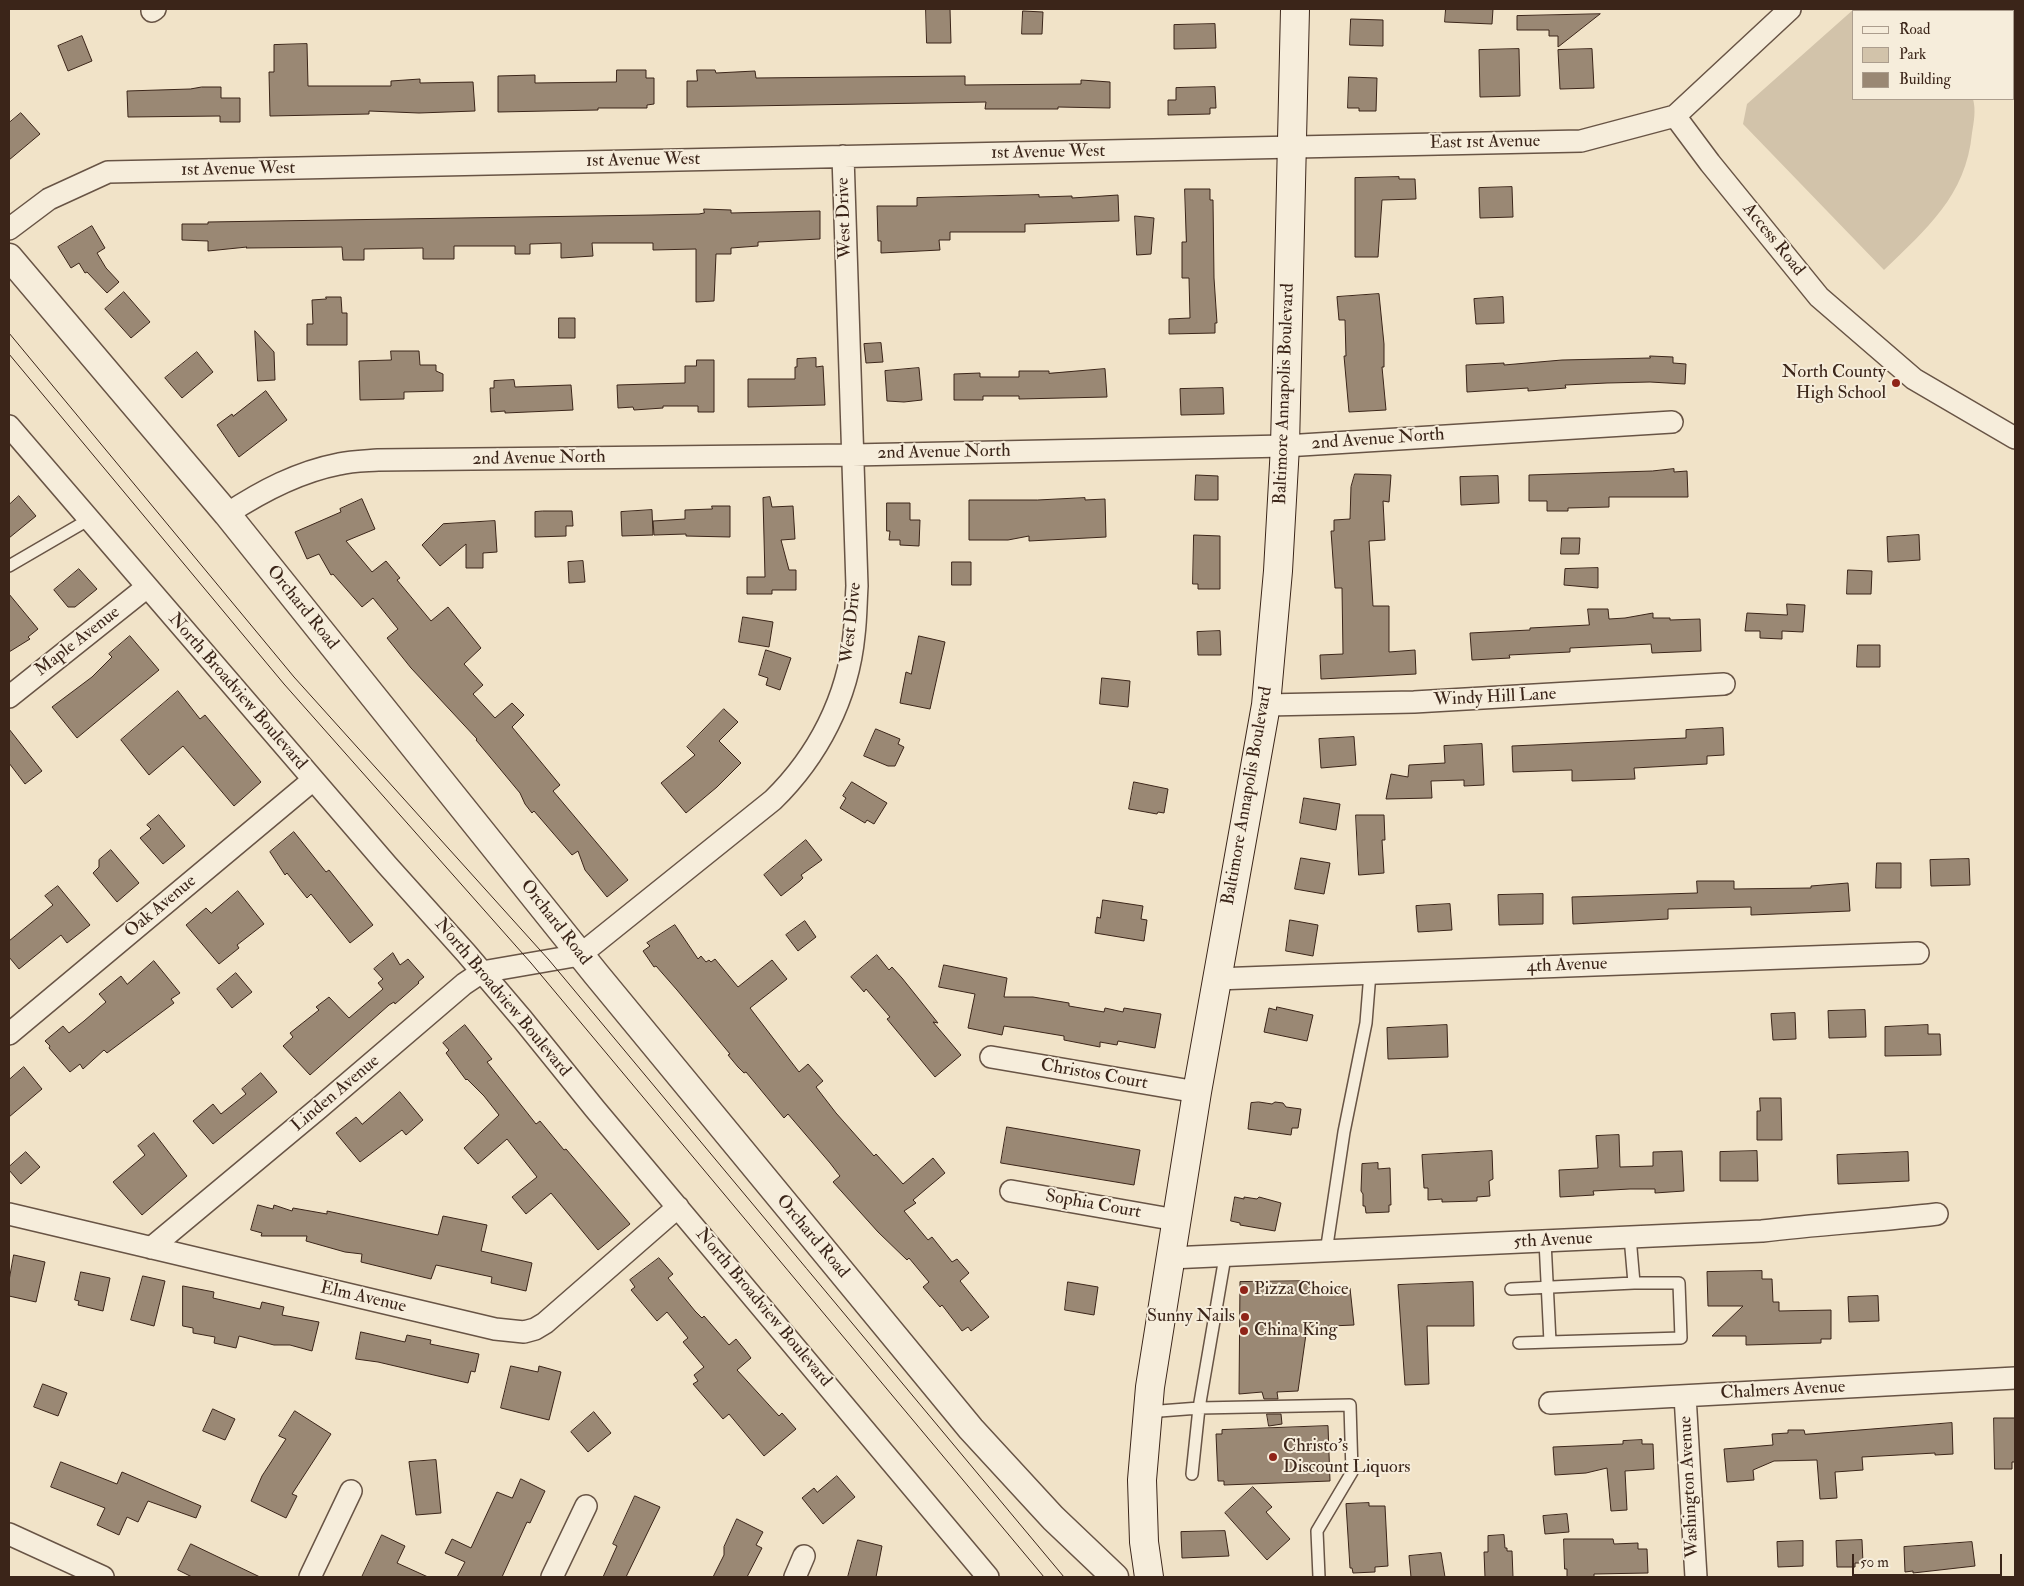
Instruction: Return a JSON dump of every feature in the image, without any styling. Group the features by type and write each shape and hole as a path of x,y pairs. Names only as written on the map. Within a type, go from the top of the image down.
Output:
{"main road":[{"name":"Baltimore Annapolis Boulevard","path":"1149,1577 1144,1542 1142,1488 1147,1412 1197,1092 1266,704 1278,571 1285,446 1295,9"}],"street":[{"path":"1675,116 1790,9"},
{"name":"East 1st Avenue","path":"1292,148 1581,141 1675,116"},
{"name":"Access Road","path":"1675,116 1710,163 1819,297 1914,379 2015,438"},
{"name":"1st Avenue West","path":"9,229 49,199 108,172 1292,148"},
{"name":"West Drive","path":"531,963 580,955 773,800 808,761 824,734 837,706 847,673 854,637 857,586 843,156"},
{"name":"Orchard Road","path":"9,257 227,514 580,955 971,1429 1053,1518 1115,1577"},
{"name":"2nd Avenue North","path":"227,514 254,496 283,481 314,470 350,462 378,460 852,455 1285,446 1672,422"},
{"name":"North Broadview Boulevard","path":"9,426 313,780 482,972 988,1577"},
{"name":"Maple Avenue","path":"9,697 148,588"},
{"name":"Windy Hill Lane","path":"1266,704 1414,702 1724,684"},
{"name":"Oak Avenue","path":"9,1034 313,780"},
{"name":"4th Avenue","path":"1216,979 1918,953"},
{"name":"Linden Avenue","path":"151,1248 312,1115 461,987 482,972 531,963"},
{"name":"Christos Court","path":"991,1057 1197,1092"},
{"name":"Sophia Court","path":"1011,1191 1176,1220"},
{"name":"Elm Avenue","path":"9,1214 494,1329 524,1332 535,1329 570,1303 678,1207"},
{"name":"5th Avenue","path":"1170,1258 1225,1257 1762,1231 1936,1214"},
{"name":"Chalmers Avenue","path":"1550,1403 2015,1378"},
{"name":"Washington Avenue","path":"1685,1396 1696,1577"},
{"path":"310,1577 351,1491"},
{"path":"552,1577 586,1506"},
{"path":"9,1534 103,1577"},
{"path":"795,1577 804,1556"}],"lane":[{"path":"9,566 88,520"},
{"path":"1326,1252 1344,1132 1366,1023 1370,973"},
{"path":"1630,1237 1634,1283"},
{"path":"1545,1241 1550,1342"},
{"path":"1192,1474 1199,1408 1225,1257"},
{"path":"1510,1289 1634,1283 1679,1283 1681,1338 1519,1343"},
{"path":"1147,1412 1199,1408 1350,1405 1352,1472 1317,1531 1319,1577"}],"green space":[{"path":"1929,9 1930,10 1853,10"},
{"path":"1852,11 1852,100 1973,100 1974,120 1968,155 1962,175 1953,193 1929,225 1884,270 1743,124 1747,104"}],"building":[{"path":"926,9 950,9 951,43 927,43"},
{"path":"1446,9 1493,9 1492,24 1445,22"},
{"path":"1023,11 1043,12 1042,34 1022,34"},
{"path":"1600,14 1558,47 1558,36 1549,36 1549,30 1517,30 1517,16"},
{"path":"1351,19 1383,20 1383,46 1350,45"},
{"path":"1215,24 1216,48 1174,49 1174,25"},
{"path":"82,36 92,61 68,71 58,46"},
{"path":"307,44 308,86 391,86 391,81 420,79 420,83 473,82 475,111 419,113 369,111 369,114 270,116 269,72 274,72 274,45"},
{"path":"1519,49 1520,96 1480,97 1479,50"},
{"path":"1592,49 1594,88 1560,89 1558,50"},
{"path":"617,70 646,70 646,78 654,78 654,104 647,105 647,108 498,112 498,76 535,75 535,83 616,82"},
{"path":"697,70 715,70 716,73 755,71 756,78 965,76 965,85 1081,84 1081,80 1110,82 1110,108 985,109 986,102 687,107 687,81 697,81"},
{"path":"1349,77 1377,78 1376,111 1359,111 1359,108 1348,108"},
{"path":"221,87 221,98 240,98 240,122 220,122 220,116 128,117 127,91"},
{"path":"1215,87 1216,108 1210,108 1210,114 1168,115 1168,100 1176,100 1176,88"},
{"path":"21,113 40,134 9,160 9,123"},
{"path":"1399,177 1399,179 1415,179 1416,199 1382,200 1378,257 1355,257 1355,178"},
{"path":"1512,187 1513,217 1480,218 1479,188"},
{"path":"1185,189 1210,189 1210,200 1213,200 1214,278 1217,323 1215,323 1215,333 1169,334 1169,319 1190,318 1189,278 1182,278 1182,242 1186,242"},
{"path":"1039,195 1039,197 1072,196 1072,198 1118,195 1119,221 1025,224 1025,232 950,232 950,240 939,240 940,250 881,253 881,241 878,241 877,206 917,206 917,198"},
{"path":"704,209 731,210 731,213 820,211 820,239 758,242 758,246 731,248 731,254 716,254 714,301 696,302 696,249 653,250 653,243 592,243 593,256 561,258 561,243 530,244 530,254 515,254 515,246 454,246 454,259 423,259 423,248 364,249 364,260 343,260 342,247 247,247 208,251 208,241 182,240 182,224 208,224 208,222 699,214 704,213"},
{"path":"1135,216 1154,218 1151,254 1137,255"},
{"path":"92,226 105,248 97,253 106,268 119,282 107,293 87,272 85,273 79,263 71,268 58,247"},
{"path":"124,292 150,322 131,338 105,309"},
{"path":"1379,294 1384,344 1384,367 1382,367 1386,410 1349,412 1344,356 1346,356 1345,320 1339,320 1337,297"},
{"path":"326,297 341,297 342,313 347,313 347,345 307,345 307,324 313,324 312,300 326,299"},
{"path":"1503,297 1504,323 1476,324 1474,299"},
{"path":"559,318 575,318 575,338 559,338"},
{"path":"255,331 274,352 275,380 258,381"},
{"path":"881,343 883,362 866,363 864,344"},
{"path":"391,351 419,351 420,365 436,365 436,371 443,374 443,391 404,392 404,399 360,400 359,361 391,360"},
{"path":"197,352 213,372 182,398 165,378"},
{"path":"1650,356 1673,357 1673,363 1686,364 1685,384 1650,382 1607,383 1565,385 1566,388 1528,391 1528,388 1467,392 1466,365 1650,358"},
{"path":"816,358 816,367 823,366 825,405 748,407 748,379 795,379 797,359"},
{"path":"697,360 714,360 714,412 698,412 698,406 663,406 663,408 634,410 633,407 618,408 617,385 685,383 685,366 696,366"},
{"path":"919,368 922,400 887,401 885,371"},
{"path":"1105,369 1107,397 1019,399 1019,396 983,396 983,400 954,400 954,374 980,373 980,377 1019,377 1019,371 1049,371 1049,373"},
{"path":"514,380 515,387 571,385 573,410 491,412 490,388 494,388 494,381"},
{"path":"1223,388 1224,414 1181,415 1180,389"},
{"path":"266,391 287,420 239,457 217,425 232,414 233,416"},
{"path":"1674,469 1674,472 1687,471 1688,497 1609,497 1609,507 1568,508 1568,511 1547,511 1547,501 1529,501 1529,475"},
{"path":"1355,474 1391,475 1389,502 1383,501 1385,540 1369,541 1373,606 1389,606 1389,652 1415,650 1416,674 1321,679 1320,655 1343,654 1342,588 1335,588 1331,531 1334,531 1334,520 1350,519 1351,487"},
{"path":"1196,475 1218,476 1218,500 1195,500"},
{"path":"1498,476 1499,503 1461,505 1460,477"},
{"path":"19,496 36,516 9,538 9,505"},
{"path":"770,497 772,507 793,506 795,539 781,540 789,570 796,570 796,590 772,590 772,594 747,594 747,577 765,577 763,498"},
{"path":"1085,498 1085,500 1105,499 1106,537 1029,541 1029,536 1008,540 969,540 969,500"},
{"path":"362,499 375,529 346,541 372,572 386,561 400,578 397,580 431,621 448,607 481,648 464,664 483,685 473,694 495,718 512,703 524,715 512,727 560,785 553,791 628,880 607,897 585,870 578,851 572,855 534,811 532,813 520,793 477,739 411,668 387,638 398,629 373,598 362,607 333,574 331,575 319,554 307,559 295,532 341,512 340,509"},
{"path":"887,503 910,503 910,520 920,520 919,546 900,545 900,540 889,540 890,531 887,531"},
{"path":"712,506 730,506 730,537 686,536 686,534 654,535 653,521 685,519 685,510 712,509"},
{"path":"652,510 653,535 622,536 621,512"},
{"path":"572,511 573,526 566,526 566,536 535,537 535,512"},
{"path":"495,521 497,552 483,553 483,568 466,568 466,544 440,566 422,545 443,524"},
{"path":"1194,535 1220,536 1220,589 1198,589 1198,584 1193,584"},
{"path":"1919,535 1920,560 1888,562 1887,537"},
{"path":"1562,538 1580,538 1579,554 1561,554"},
{"path":"583,561 585,582 569,583 568,562"},
{"path":"952,562 971,562 971,585 952,585"},
{"path":"1598,568 1598,588 1564,585 1565,569"},
{"path":"79,569 97,589 75,607 68,607 54,590"},
{"path":"1848,570 1872,571 1871,594 1847,594"},
{"path":"9,594 38,629 28,637 30,639 9,652"},
{"path":"1787,604 1805,605 1803,632 1782,631 1782,639 1760,638 1760,631 1745,631 1747,613 1787,615"},
{"path":"1588,609 1608,609 1609,619 1653,613 1653,618 1670,618 1670,620 1700,619 1701,651 1652,653 1651,644 1570,648 1570,652 1509,655 1510,658 1472,660 1470,633 1589,625"},
{"path":"743,617 773,622 769,647 739,642"},
{"path":"1220,631 1221,655 1198,655 1197,632"},
{"path":"130,636 159,670 77,738 52,707 92,677 112,657 109,654"},
{"path":"919,636 945,642 930,709 900,703 906,672 911,674"},
{"path":"1858,645 1880,645 1880,667 1857,667"},
{"path":"766,650 791,658 780,690 766,685 768,678 759,675"},
{"path":"1102,678 1130,681 1128,707 1100,704"},
{"path":"178,691 200,719 205,715 261,782 234,806 183,746 149,775 121,740"},
{"path":"724,709 738,722 719,741 741,763 717,787 686,813 661,783 695,755 687,747"},
{"path":"1723,728 1724,755 1707,756 1707,764 1634,768 1635,779 1572,781 1572,770 1513,772 1512,746 1686,738 1686,730"},
{"path":"9,729 42,771 25,784 9,763"},
{"path":"876,729 900,739 898,744 904,747 895,766 888,766 864,756"},
{"path":"1354,737 1356,765 1321,768 1319,739"},
{"path":"1482,744 1484,785 1464,786 1464,780 1431,781 1432,798 1386,799 1391,774 1408,777 1409,765 1445,763 1444,746"},
{"path":"852,782 887,803 874,824 867,820 865,823 840,808 846,798 843,796"},
{"path":"1134,782 1168,789 1164,813 1158,812 1157,814 1129,809"},
{"path":"1304,798 1340,804 1336,830 1300,823"},
{"path":"159,815 185,846 163,864 140,838 151,829 147,825"},
{"path":"1356,815 1384,815 1385,840 1382,840 1384,873 1359,875"},
{"path":"294,832 326,872 329,870 373,925 350,943 311,894 307,898 287,873 285,875 270,852"},
{"path":"806,840 822,860 801,875 803,878 781,896 764,875"},
{"path":"111,850 139,883 117,902 93,873 99,867 99,860"},
{"path":"1301,858 1330,863 1324,894 1295,889"},
{"path":"1969,859 1970,885 1931,886 1930,860"},
{"path":"1877,863 1901,863 1901,888 1876,888"},
{"path":"1697,881 1734,881 1734,889 1811,888 1811,886 1848,883 1850,911 1751,915 1751,907 1668,909 1668,919 1573,924 1572,897 1697,893"},
{"path":"58,886 90,925 67,943 61,935 19,969 9,957 9,941 53,905 45,896"},
{"path":"238,891 264,924 237,945 239,948 219,964 186,925 206,908 211,913"},
{"path":"1543,894 1543,924 1499,925 1498,895"},
{"path":"1103,900 1143,906 1141,919 1147,920 1144,941 1095,933 1097,917 1100,918"},
{"path":"1450,904 1452,930 1418,932 1416,906"},
{"path":"1290,920 1318,925 1313,956 1286,951"},
{"path":"805,921 816,937 798,951 786,935"},
{"path":"675,925 698,959 701,956 706,962 709,960 711,962 715,959 738,987 772,960 787,979 750,1008 799,1072 808,1064 823,1081 816,1087 836,1113 874,1156 876,1154 903,1184 933,1158 945,1173 913,1200 916,1203 904,1211 928,1240 932,1237 952,1262 957,1259 969,1273 960,1281 989,1317 971,1331 968,1327 962,1331 942,1305 940,1307 923,1287 929,1282 909,1258 907,1260 878,1232 833,1182 840,1176 830,1163 788,1114 784,1118 746,1072 744,1073 738,1067 728,1055 730,1054 677,990 656,966 654,967 643,951 650,946 647,943"},
{"path":"393,953 400,965 408,959 424,977 395,1004 394,1002 389,1005 310,1075 283,1046 293,1037 290,1033 319,1010 316,1007 329,997 349,1018 383,989 378,983 383,979 374,969"},
{"path":"877,955 889,970 892,967 902,978 938,1023 933,1022 961,1055 935,1077 887,1019 890,1017 866,989 864,992 851,977"},
{"path":"154,961 180,993 171,999 174,1003 107,1053 104,1050 83,1069 80,1064 70,1072 45,1041 63,1026 69,1033 106,1002 99,994 121,976 127,984"},
{"path":"944,965 1007,978 1004,997 1033,997 1069,1003 1069,1006 1104,1012 1105,1008 1123,1012 1124,1008 1161,1014 1155,1048 1118,1041 1117,1045 1100,1042 1100,1047 1064,1040 1064,1036 1004,1026 1002,1035 968,1028 975,994 939,987"},
{"path":"236,973 252,992 232,1008 217,989"},
{"path":"1277,1007 1313,1015 1307,1041 1264,1032 1269,1008 1276,1010"},
{"path":"1865,1010 1866,1037 1829,1038 1828,1011"},
{"path":"1795,1013 1796,1039 1773,1040 1771,1014"},
{"path":"465,1025 492,1059 487,1062 536,1124 540,1121 630,1224 598,1250 551,1193 526,1214 512,1197 537,1177 507,1139 478,1164 464,1148 499,1115 484,1096 466,1080 446,1053 449,1050 443,1043"},
{"path":"1447,1025 1448,1057 1388,1059 1387,1028"},
{"path":"1928,1025 1928,1034 1940,1034 1941,1055 1885,1056 1885,1027"},
{"path":"24,1067 42,1089 9,1117 9,1080"},
{"path":"261,1073 277,1092 213,1144 193,1121 213,1104 221,1114 246,1094 242,1089"},
{"path":"400,1092 423,1120 406,1135 402,1130 360,1162 336,1133 356,1117 362,1124"},
{"path":"1760,1098 1781,1098 1782,1140 1757,1140 1757,1111 1760,1111"},
{"path":"1251,1103 1283,1103 1286,1107 1301,1109 1298,1128 1292,1128 1291,1135 1248,1129"},
{"path":"1007,1127 1140,1150 1134,1185 1001,1163"},
{"path":"154,1133 187,1176 142,1215 113,1182 145,1155 138,1146"},
{"path":"1619,1135 1620,1167 1653,1166 1653,1152 1682,1151 1684,1191 1655,1193 1655,1189 1630,1189 1593,1191 1594,1195 1560,1197 1559,1170 1598,1168 1596,1136"},
{"path":"1492,1151 1493,1179 1489,1181 1490,1196 1477,1197 1477,1201 1442,1202 1442,1199 1428,1200 1428,1188 1424,1188 1422,1155"},
{"path":"1757,1151 1758,1181 1720,1181 1720,1152"},
{"path":"26,1152 40,1167 21,1184 9,1170 9,1167"},
{"path":"1908,1152 1909,1181 1838,1184 1837,1155"},
{"path":"1378,1163 1378,1169 1390,1168 1391,1205 1389,1205 1389,1212 1366,1213 1361,1191 1362,1164"},
{"path":"1235,1197 1257,1199 1259,1197 1281,1203 1275,1231 1240,1225 1240,1223 1231,1221"},
{"path":"258,1205 273,1209 274,1205 292,1211 293,1208 327,1214 327,1211 438,1235 443,1216 487,1225 481,1251 532,1263 526,1291 491,1283 492,1277 436,1265 431,1279 361,1262 362,1254 345,1252 306,1241 307,1236 261,1236 262,1233 251,1230"},
{"path":"14,1255 45,1262 36,1302 9,1296 9,1281"},
{"path":"659,1258 673,1274 668,1278 695,1311 702,1318 704,1316 729,1345 736,1339 745,1350 751,1358 737,1370 779,1416 782,1413 796,1429 764,1456 729,1414 723,1419 693,1384 698,1381 694,1375 704,1367 683,1342 688,1338 667,1312 657,1321 631,1290 635,1287 630,1280"},
{"path":"1762,1271 1762,1279 1772,1279 1773,1302 1779,1302 1779,1311 1831,1310 1831,1339 1821,1339 1821,1343 1746,1345 1746,1336 1712,1336 1743,1306 1708,1306 1707,1272"},
{"path":"81,1272 110,1278 103,1311 78,1305 79,1301 75,1300"},
{"path":"143,1276 165,1281 154,1326 131,1320"},
{"path":"1314,1281 1312,1290 1350,1288 1354,1325 1307,1327 1298,1391 1277,1392 1278,1399 1264,1399 1262,1392 1239,1394 1240,1282"},
{"path":"1068,1282 1098,1287 1094,1315 1065,1310"},
{"path":"1473,1282 1474,1326 1427,1326 1429,1384 1405,1385 1398,1285"},
{"path":"183,1286 214,1292 213,1298 260,1309 262,1302 284,1307 282,1315 319,1322 312,1351 290,1345 274,1345 239,1336 236,1348 214,1343 215,1337 193,1333 193,1328 183,1326"},
{"path":"1878,1296 1879,1321 1849,1322 1848,1297"},
{"path":"361,1332 405,1342 407,1335 431,1340 430,1344 479,1354 475,1372 471,1371 468,1383 378,1362 356,1359"},
{"path":"511,1366 538,1372 539,1366 561,1372 549,1420 501,1408"},
{"path":"43,1384 67,1393 58,1416 34,1407"},
{"path":"213,1409 235,1419 225,1440 203,1431"},
{"path":"295,1411 331,1434 292,1494 297,1496 286,1518 251,1501 262,1476 286,1439 279,1436"},
{"path":"594,1412 611,1433 588,1452 571,1432"},
{"path":"1267,1414 1281,1414 1282,1424 1269,1426"},
{"path":"1994,1418 2015,1418 2015,1462 2012,1462 2012,1469 1995,1469"},
{"path":"1952,1423 1953,1454 1935,1455 1935,1453 1862,1457 1863,1470 1835,1472 1837,1498 1820,1499 1817,1460 1774,1461 1753,1470 1754,1480 1727,1482 1724,1449 1773,1445 1772,1434 1788,1433 1788,1430 1804,1430 1805,1434"},
{"name":"Christo's Discount Liquors","path":"1328,1426 1330,1481 1224,1485 1224,1481 1218,1481 1216,1434 1222,1434 1222,1430"},
{"path":"1642,1440 1642,1444 1653,1444 1654,1469 1625,1471 1627,1510 1611,1511 1607,1468 1586,1473 1555,1475 1553,1447 1623,1444 1623,1441"},
{"path":"436,1460 441,1513 416,1515 409,1462"},
{"path":"61,1462 117,1484 122,1472 201,1506 196,1518 148,1501 138,1522 127,1517 119,1535 97,1525 105,1508 51,1487"},
{"path":"837,1476 855,1497 823,1524 802,1498 814,1488 817,1492"},
{"path":"521,1479 545,1491 530,1523 527,1522 502,1577 457,1577 465,1562 445,1553 452,1539 471,1548 497,1492 512,1498"},
{"path":"1253,1487 1272,1507 1266,1512 1290,1539 1267,1560 1225,1513"},
{"path":"635,1496 660,1507 626,1577 603,1577 617,1546 613,1544"},
{"path":"1369,1503 1369,1506 1385,1506 1388,1566 1375,1567 1375,1572 1353,1573 1352,1568 1350,1568 1346,1504"},
{"path":"1567,1514 1569,1532 1545,1534 1543,1516"},
{"path":"737,1519 763,1532 756,1545 762,1548 747,1577 713,1577 724,1555 724,1547"},
{"path":"1225,1531 1229,1556 1182,1558 1181,1532"},
{"path":"382,1535 405,1546 397,1563 428,1577 362,1577"},
{"path":"1504,1535 1505,1548 1507,1548 1507,1551 1512,1551 1513,1577 1485,1577 1484,1552 1488,1552 1488,1536"},
{"path":"1564,1539 1613,1539 1614,1544 1638,1543 1638,1549 1647,1549 1648,1573 1594,1574 1594,1577 1567,1577"},
{"path":"858,1540 882,1546 876,1577 848,1577"},
{"path":"1862,1540 1863,1563 1855,1563 1855,1567 1837,1567 1836,1541"},
{"path":"1803,1541 1803,1566 1778,1567 1777,1542"},
{"path":"1972,1542 1975,1566 1913,1573 1913,1571 1905,1572 1904,1547"},
{"path":"191,1544 260,1577 192,1577 178,1570"},
{"path":"1441,1553 1445,1577 1411,1577 1409,1556"}],"tram line":[{"path":"9,333 294,677 549,960 1064,1577"},
{"path":"9,354 284,684 531,963 1044,1577"}],"place":[{"name":"North County High School","path":"1896,383"},
{"name":"Pizza Choice","path":"1244,1290"},
{"name":"Sunny Nails","path":"1245,1317"},
{"name":"China King","path":"1244,1331"},
{"name":"Christo's Discount Liquors","path":"1273,1457"}]}
